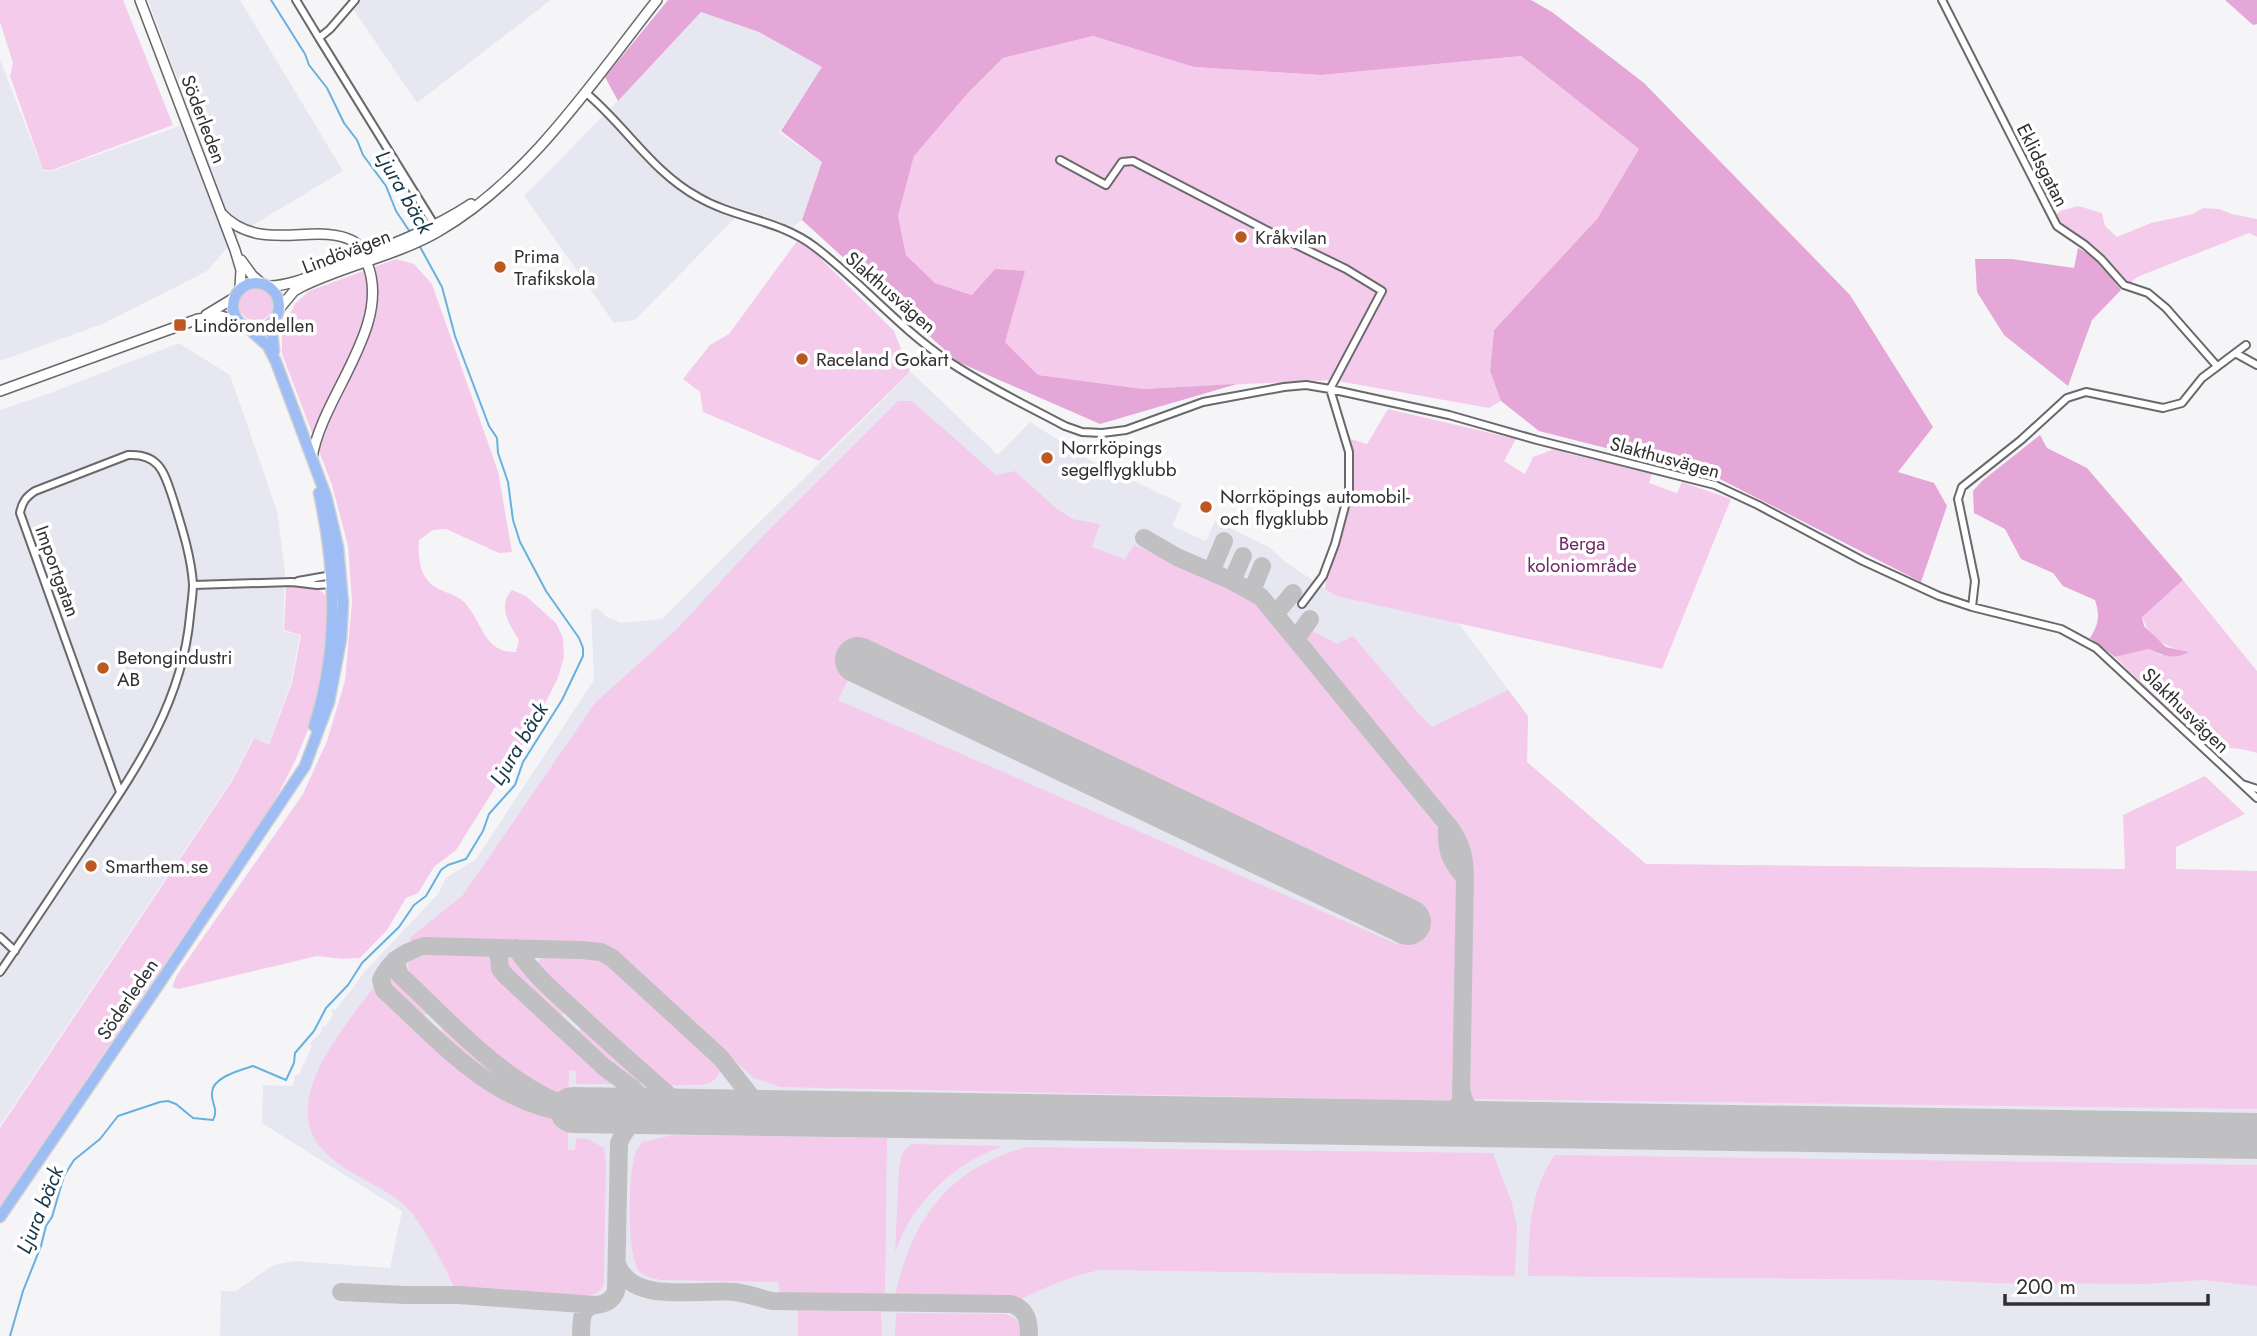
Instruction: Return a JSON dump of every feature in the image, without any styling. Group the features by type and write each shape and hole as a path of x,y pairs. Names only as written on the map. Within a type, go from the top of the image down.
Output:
{"main road":[{"name":"Söderleden","path":"140,0 235,250 241,270 237,293"},
{"name":"Lindövägen","path":"265,284 288,284 365,258 415,239 480,204 546,140 657,0"},
{"name":"Lindövägen","path":"415,239 499,185"},
{"path":"221,213 240,228 259,233 274,236 336,236 351,240 358,244 365,258 373,282 371,308 359,346 317,440 312,458"},
{"name":"Söderleden","path":"235,250 247,270 265,284"},
{"name":"Lindövägen","path":"278,313 294,291 365,258"},
{"path":"0,391 198,319 221,316 238,321 248,328 264,328 278,313 278,296 265,284 250,283 198,319"},
{"path":"237,293 234,314 238,321"},
{"name":"Söderleden","path":"276,362 272,339 278,313"},
{"name":"Söderleden","path":"248,328 268,346 276,362 312,458 333,522 335,580"},
{"name":"Söderleden","path":"0,1217 305,766 330,702 341,639 326,527 306,443"}],"street":[{"path":"296,0 433,225"},
{"path":"319,38 355,0"},
{"name":"Eklidsgatan","path":"1942,0 2057,226 2093,252 2124,285 2148,293 2166,308 2217,366"},
{"name":"Slakthusvägen","path":"585,92 667,177 679,186 718,207 778,225 797,234 838,266 886,312 948,361 1065,426 1082,432 1126,430 1203,402 1306,385 1449,415 1569,449 1715,485 1863,561 1939,596 2061,629 2096,648 2257,798"},
{"path":"1060,160 1106,185 1122,162 1133,161 1346,269 1382,291 1330,389 1349,452 1349,491 1335,544 1323,576 1303,604"},
{"path":"1972,607 1975,581 1958,499 1962,487 2021,440 2067,398 2086,393 2163,408 2182,403 2202,378 2246,345"},
{"path":"2237,354 2257,365"},
{"name":"Importgatan","path":"0,972 15,951 120,792 146,752 168,707 181,668 188,636 193,584 188,548 166,478 158,464 139,454 128,455 35,491 27,496 20,513 120,792"},
{"path":"193,584 335,580"},
{"path":"2242,784 2257,789"},
{"path":"0,937 15,951"}],"shaded area":[{"path":"148,0 240,0 343,171 240,233 207,271 105,323 0,361 0,59 43,171 52,171 193,121"},
{"path":"347,0 551,0 417,103"},
{"path":"668,0 1531,0 1552,12 1644,83 1850,295 1933,427 1898,472 1934,483 1947,506 1921,582 1712,475 1539,431 1501,401 1490,371 1494,330 1597,219 1639,149 1521,56 1321,75 1194,67 1093,36 1003,58 968,93 914,156 898,216 906,255 935,283 972,295 995,269 1025,271 1005,342 1038,375 1143,389 1237,384 1100,424 958,362 802,220 822,162 781,131 822,67 759,32 701,12 618,101 605,77"},
{"path":"2225,0 2257,0 2257,24 2253,25"},
{"path":"701,12 759,32 823,67 779,132 822,162 802,220 793,227 744,209 635,320 614,323 524,196"},
{"path":"2078,248 2096,258 2121,290 2092,320 2068,386 2004,335 1977,292 1975,259 2012,259 2074,268"},
{"path":"179,343 230,375 277,511 285,571 283,631 300,635 291,683 269,743 253,738 231,781 0,1126 0,410"},
{"path":"911,372 998,455 1030,422 1090,460 1182,504 1172,526 1206,541 1215,521 1269,547 1336,596 1458,622 1528,716 1527,762 1646,864 2257,871 2257,1336 220,1336 221,1291 236,1291 273,1265 295,1261 390,1268 402,1211 262,1123 263,1085 293,1086 295,1075 299,1074 312,1046 310,1044 322,1031 321,1027 326,1026 333,1014 332,1009 336,1010 365,971 438,894 446,878 476,859 594,680 591,611 597,608 620,623 662,619"},
{"path":"2040,435 2047,448 2087,468 2183,580 2142,617 2144,626 2166,647 2189,652 2169,656 2149,649 2115,657 2090,638 2098,619 2095,600 2063,586 2053,573 2021,559 2005,529 1974,513 1973,491"}],"green space":[{"path":"0,0 123,0 173,125 52,170 43,170 10,76 13,63 0,22"},
{"name":"Kråkvilan","path":"1093,36 1194,67 1321,75 1521,56 1639,149 1597,219 1494,330 1490,371 1501,401 1489,408 1332,380 1143,389 1038,375 1005,342 995,269 973,295 935,283 906,255 898,216 914,156 968,93 1003,58"},
{"path":"2078,206 2102,213 2105,226 2117,237 2151,223 2193,214 2203,208 2219,209 2257,219 2257,237 2249,233 2137,277 2128,285 2059,226 2054,217 2060,211"},
{"name":"Raceland Gokart","path":"797,241 808,246 894,331 910,372 819,461 703,412 700,392 683,379 710,345 729,334"},
{"path":"396,259 414,264 432,284 498,471 512,552 499,553 446,529 433,530 419,540 421,568 433,585 463,601 484,634 496,647 505,651 516,652 519,640 506,615 505,602 512,590 526,596 556,623 563,638 564,657 558,678 533,727 456,850 434,867 418,893 406,898 387,930 360,958 317,956 179,989 172,987 177,975 303,794 327,741 345,681 352,602 348,546 332,485 282,354 282,330 295,304 309,291"},
{"path":"256,287 268,292 273,304 268,316 256,321 244,316 239,304 244,292"},
{"path":"898,401 912,401 996,475 1015,471 1072,519 1100,524 1092,547 1125,559 1134,545 1236,588 1260,605 1441,832 1443,855 1460,884 1462,969 1457,1101 780,1087 754,1078 632,966 597,946 426,942 408,947 411,937 463,895 595,703 677,629 758,541","holes":["866,644 1415,905 1397,944 838,700"]},
{"name":"Berga koloniområde","path":"1388,409 1516,439 1504,461 1525,474 1533,457 1557,448 1570,454 1652,473 1649,483 1677,493 1682,482 1731,499 1662,669 1336,596 1325,589 1352,484 1351,439 1367,444"},
{"path":"2183,580 2257,671 2257,753 2235,748 2213,749 2189,731 2115,657 2149,649 2161,655 2187,652 2159,641 2149,631 2142,616"},
{"path":"286,587 316,589 325,595 328,601 322,682 299,753 270,808 0,1206 0,1128 232,781 254,738 269,744 292,683 301,635 284,630"},
{"path":"1313,631 1337,644 1353,636 1432,727 1508,690 1528,716 1527,762 1646,864 2125,869 2123,815 2205,776 2245,814 2176,847 2176,869 2257,871 2257,1109 1470,1099 1472,868 1469,849 1439,807 1304,641"},
{"path":"435,955 496,956 498,972 506,982 619,1084 576,1084 576,1071 569,1070 568,1102 526,1080 485,1048 411,980 408,964 413,958"},
{"path":"509,957 562,1005 564,1015 551,1011 522,987 509,970 506,960"},
{"path":"596,957 610,962 722,1064 717,1076 711,1082 701,1085 668,1085 661,1082 538,971 535,967 541,958"},
{"path":"393,976 425,1003 428,1014 420,1015 395,991 390,982"},
{"path":"375,985 384,990 484,1085 513,1101 568,1118 568,1150 575,1150 576,1138 588,1139 604,1148 604,1277 603,1285 597,1293 573,1296 455,1290 440,1258 413,1214 386,1192 341,1166 322,1149 310,1129 308,1108 312,1086 334,1041"},
{"path":"444,1026 455,1030 507,1078 555,1107 526,1098 495,1083 446,1039 441,1030"},
{"path":"585,1028 646,1079 645,1082 627,1078 602,1060 578,1033"},
{"path":"673,1135 887,1138 885,1296 780,1293 778,1282 660,1280 642,1274 635,1264 630,1233 633,1162 642,1142"},
{"path":"912,1144 1003,1146 968,1163 937,1187 912,1218 895,1253 899,1168 904,1151"},
{"path":"1027,1147 1493,1153 1512,1203 1517,1227 1515,1276 1100,1270 1065,1280 1011,1304 1010,1299 895,1296 912,1243 938,1200 976,1168"},
{"path":"1555,1155 2257,1165 2257,1286 2203,1280 2145,1284 1528,1276 1530,1228 1535,1198 1546,1169"},
{"path":"798,1310 881,1312 882,1336 798,1336"},
{"path":"896,1313 1005,1314 1016,1319 1024,1336 895,1336"}],"waterway":[{"name":"Ljura bäck","path":"271,0 309,65 327,88 363,155 386,186 396,211 410,232"},
{"name":"Ljura bäck","path":"10,1336 64,1176 74,1160 100,1139 118,1116 168,1101 193,1118 213,1120 213,1087 222,1078 253,1066 286,1080 294,1063 295,1053 314,1031 326,1008 348,985 362,963 399,927 414,905 426,896 441,870 466,859 483,831 489,814 515,785 523,762 562,700 583,656 579,638 546,591 520,542 513,520 508,482 498,453 497,438 489,426 455,336 442,287 419,245"}],"taxiway":[{"path":"1144,538 1177,557 1261,597 1458,841 1465,878 1461,1100 1451,1114 1444,1118 1400,1123"},
{"path":"1211,572 1224,541"},
{"path":"1232,581 1243,556"},
{"path":"1252,591 1262,566"},
{"path":"1276,613 1293,593"},
{"path":"1296,639 1310,619"},
{"path":"1447,825 1450,854 1465,878"},
{"path":"573,1113 544,1108 518,1098 470,1068 384,990 381,980 388,968 404,954 424,946 601,952 612,958 721,1058 764,1113"},
{"path":"498,948 500,969 506,976 657,1112"},
{"path":"516,948 551,989 688,1112"},
{"path":"395,960 400,975 474,1046 515,1078 559,1103"},
{"path":"1462,1093 1466,1103 1480,1117 1530,1125"},
{"path":"341,1292 458,1295 596,1305 608,1301 616,1291 619,1143 627,1129 638,1120 651,1114 668,1112"},
{"path":"617,1264 625,1277 637,1286 668,1292 735,1292 772,1301 1011,1304 1021,1309 1026,1316 1029,1336"},
{"path":"581,1336 584,1313 594,1305"}],"runway":[{"path":"858,660 1408,922"},
{"path":"573,1110 2257,1136"}],"place":[{"name":"Kråkvilan","path":"1241,237"},
{"name":"Prima Trafikskola","path":"500,267"},
{"name":"Lindörondellen","path":"180,325"},
{"name":"Raceland Gokart","path":"802,359"},
{"name":"Norrköpings segelflygklubb","path":"1047,458"},
{"name":"Norrköpings automobil- och flygklubb","path":"1206,507"},
{"name":"Betongindustri AB","path":"103,668"},
{"name":"Smarthem.se","path":"91,866"}]}
